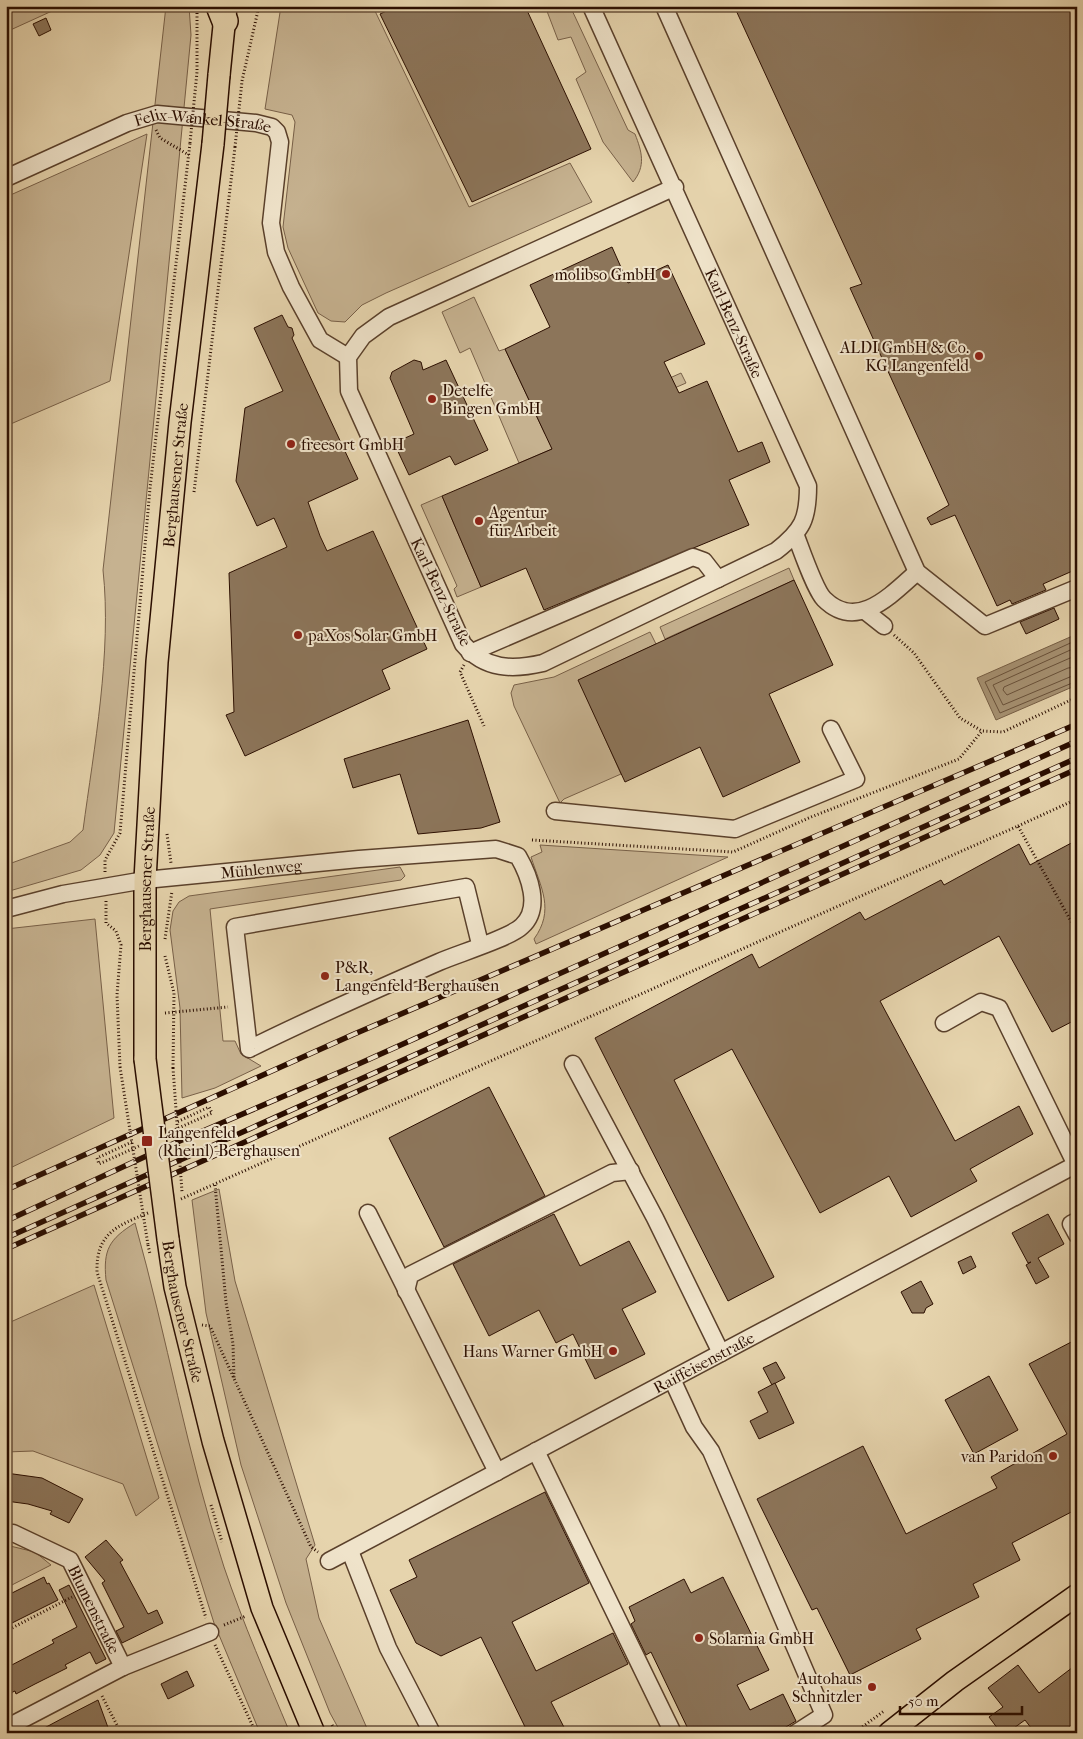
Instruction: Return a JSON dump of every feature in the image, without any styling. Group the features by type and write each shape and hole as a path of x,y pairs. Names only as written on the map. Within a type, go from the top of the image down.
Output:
{"main road":[{"name":"Berghausener Straße","path":"225,10 213,144 180,422 157,662 145,880 145,1059 158,1242 175,1287 213,1441 262,1608 322,1726"},
{"path":"890,1732 955,1681 1077,1595"}],"street":[{"name":"Karl-Benz-Straße","path":"348,357 349,391 463,644 470,653 495,665 520,668 543,663 776,551 796,536 808,510 808,486 675,187 591,6"},
{"path":"664,6 917,572 984,626 1077,588"},
{"name":"Felix-Wankel-Straße","path":"6,178 32,161 127,123 157,114 256,123 272,127 277,132 280,142 271,223 276,252 291,287 320,340 348,357"},
{"path":"348,357 363,336 389,317 675,187"},
{"path":"796,536 823,598 844,612 865,611 888,597 917,572"},
{"path":"470,653 693,557 704,561 718,579"},
{"path":"865,611 884,626"},
{"path":"555,811 736,829 856,780 831,729"},
{"name":"Mühlenweg","path":"6,909 63,894 145,880 359,859 496,849 518,856 529,873 533,898 530,915 522,926 480,944"},
{"path":"466,887 480,944 249,1049 235,927 466,887"},
{"path":"944,1023 981,1002 999,1008 1076,1165"},
{"path":"573,1064 631,1172 722,1353"},
{"name":"Raiffeisenstraße","path":"329,1561 1076,1165"},
{"path":"406,1291 410,1275 612,1172 631,1172"},
{"path":"368,1213 497,1472"},
{"path":"1077,1221 1071,1224 1077,1235"},
{"path":"672,1379 694,1427 711,1451 824,1715 796,1733"},
{"path":"536,1451 673,1733"},
{"name":"Blumenstraße","path":"6,1534 13,1533 70,1560 123,1667"},
{"path":"350,1551 388,1648 432,1733"},
{"name":"Blumenstraße","path":"6,1728 123,1667 210,1632"}],"path":[{"path":"190,143 197,72 197,6"},
{"path":"194,494 242,81 259,6"},
{"path":"160,138 189,155"},
{"path":"884,626 914,653 960,718 982,731 1003,732 1077,697"},
{"path":"470,653 460,672 484,726"},
{"path":"165,952 174,993 173,1068 181,1200 1077,799"},
{"path":"1018,826 1077,932"},
{"path":"165,943 168,909 172,898 171,852 166,829"},
{"path":"165,1013 244,1005"},
{"path":"119,1041 127,1041"},
{"path":"120,1067 132,1142 158,1242"},
{"path":"177,1122 209,1107 212,1113 188,1124"},
{"path":"121,1154 99,1164 96,1158 132,1142"},
{"path":"215,1185 226,1302 234,1344 234,1380"},
{"path":"152,1211 117,1226 106,1236 99,1248 97,1272 210,1632 256,1733"},
{"path":"204,1334 202,1325 210,1326 310,1547 329,1561"},
{"path":"6,1631 86,1590"},
{"path":"210,1632 246,1616"},
{"path":"94,1682 121,1733"},
{"path":"322,1726 336,1733"}],"shaded area":[{"path":"6,6 63,6 6,32"},
{"path":"166,6 189,6 191,35 114,833 100,855 81,870 6,892 6,865 70,842 83,830 104,667 105,601 103,570"},
{"path":"281,6 384,6 375,11 469,207 570,163 592,202 386,293 362,305 345,322 331,321 318,313 288,248 283,227 295,122 292,115 265,109"},
{"path":"545,6 570,6 628,130 635,134 641,165 633,182 603,142 576,79 586,72 571,37 558,40"},
{"path":"147,134 110,381 6,426 6,197"},
{"path":"474,297 499,351 505,349 545,434 681,373 686,383 557,439 559,446 519,463 470,348 460,353 442,312"},
{"path":"442,496 481,587 457,597 454,589 457,586 421,505"},
{"path":"789,568 794,580 665,639 660,627"},
{"path":"650,632 656,644 579,680 621,774 564,799 560,803 514,706 511,693 514,685 554,677"},
{"path":"540,845 728,857 536,944 534,939 544,918 545,908 542,889 531,857 542,852"},
{"path":"400,867 405,876 401,880 210,909 223,1041 235,1041 241,1054 261,1066 215,1088 182,1098 180,1008 170,930 173,911 179,902 189,896"},
{"path":"95,919 114,1118 6,1170 6,929"},
{"path":"219,1189 235,1281 315,1545 306,1559 319,1618 369,1733 341,1733 330,1713 286,1603 241,1465 206,1313 192,1200"},
{"path":"135,1223 211,1525 239,1609 290,1733 260,1733 214,1623 106,1280 106,1261 110,1246 119,1234"},
{"path":"94,1285 159,1498 136,1516 123,1484 33,1451 6,1452 6,1324"},
{"path":"6,1545 35,1552 51,1565 6,1588"}],"water":[{"path":"1077,634 1077,685 996,720 977,678"}],"building":[{"path":"397,6 525,6 591,149 472,202 380,14"},
{"name":"ALDI GmbH & Co. KG Langenfeld","path":"734,6 1077,6 1077,569 1043,584 1046,590 1012,604 1010,600 997,606 955,515 931,525 927,518 949,505 850,288 862,284"},
{"path":"46,18 51,30 39,36 33,24"},
{"path":"612,247 628,283 668,265 705,344 664,362 679,393 707,381 738,452 762,442 770,462 729,480 749,525 544,610 526,568 481,587 442,496 552,449 505,349 550,327 530,285"},
{"name":"paXos Solar GmbH","path":"282,315 288,327 292,328 294,335 292,338 358,479 308,502 320,536 327,551 373,531 427,649 382,670 390,689 245,756 226,715 234,712 229,573 287,547 274,518 257,526 236,481 245,408 283,391 254,328"},
{"name":"Detelfe Bingen GmbH","path":"414,360 421,362 423,370 446,360 488,450 455,465 450,456 409,475 394,443 414,434 390,378 392,372"},
{"path":"794,580 833,665 769,694 800,762 723,797 700,747 625,782 578,680"},
{"path":"1054,608 1059,619 1026,634 1020,622"},
{"path":"468,720 500,822 481,828 418,834 400,774 353,788 344,759"},
{"path":"1077,840 1077,1019 1052,1032 999,936 880,1001 955,1141 1019,1106 1033,1134 970,1169 977,1181 911,1217 889,1176 820,1213 732,1049 674,1080 774,1277 728,1301 595,1038 752,954 759,968 860,912 865,920 941,880 944,885 1019,844 1030,865"},
{"path":"489,1087 545,1196 444,1247 389,1138"},
{"path":"554,1214 580,1266 629,1241 656,1292 622,1309 645,1354 595,1379 573,1334 556,1343 539,1310 489,1336 453,1264"},
{"path":"1048,1214 1064,1244 1038,1258 1049,1277 1036,1284 1026,1265 1031,1262 1028,1263 1012,1233"},
{"path":"971,1256 976,1267 963,1274 958,1262"},
{"path":"921,1281 933,1304 926,1308 924,1313 912,1313 901,1292"},
{"path":"1077,1339 1077,1509 1012,1543 1020,1560 973,1584 979,1597 916,1629 921,1639 850,1675 817,1608 812,1610 757,1499 863,1446 906,1534 997,1488 991,1477 1067,1434 1029,1364"},
{"path":"776,1362 785,1378 772,1385 763,1368"},
{"path":"989,1376 1018,1430 974,1454 945,1400"},
{"path":"775,1383 794,1423 759,1439 750,1421 768,1412 758,1392"},
{"path":"6,1473 42,1478 83,1499 69,1523 50,1514 52,1511 28,1504 6,1501"},
{"path":"545,1492 589,1583 512,1622 536,1671 613,1633 628,1664 551,1702 567,1733 528,1733 481,1637 441,1656 416,1643 390,1590 417,1577 409,1560"},
{"path":"106,1540 123,1560 120,1562 148,1614 157,1610 163,1623 122,1643 116,1631 124,1627 102,1583 105,1581 85,1557"},
{"path":"44,1577 58,1600 6,1626 6,1596"},
{"name":"Solarnia GmbH","path":"723,1577 769,1670 737,1685 750,1710 783,1694 796,1721 776,1733 690,1733 651,1652 646,1655 631,1624 635,1621 629,1607 684,1579 691,1593"},
{"path":"69,1585 106,1659 96,1664 90,1652 65,1665 67,1668 16,1694 15,1691 6,1695 6,1668 54,1643 52,1640 77,1627 59,1590"},
{"path":"1077,1664 1077,1721 1061,1733 1035,1733 1025,1720 1007,1733 1001,1733 989,1717 1003,1707 988,1688 1018,1665 1039,1693"},
{"path":"187,1671 194,1686 168,1699 161,1684"},
{"path":"98,1700 110,1733 35,1733 63,1718"}],"railway":[{"path":"6,1190 352,1035 1077,724"},
{"path":"6,1221 168,1146 354,1066 1077,741"},
{"path":"6,1238 1077,758"},
{"path":"6,1249 1077,769"}],"place":[{"name":"molibso GmbH","path":"666,274"},
{"name":"ALDI GmbH & Co. KG Langenfeld","path":"979,356"},
{"name":"Detelfe Bingen GmbH","path":"432,399"},
{"name":"freesort GmbH","path":"291,444"},
{"name":"Agentur für Arbeit","path":"479,521"},
{"name":"paXos Solar GmbH","path":"298,635"},
{"name":"P&R, Langenfeld-Berghausen","path":"325,976"},
{"name":"Langenfeld (Rheinl)-Berghausen","path":"147,1141"},
{"name":"Hans Warner GmbH","path":"613,1351"},
{"name":"van Paridon","path":"1053,1456"},
{"name":"Solarnia GmbH","path":"699,1638"},
{"name":"Autohaus Schnitzler","path":"872,1687"}]}
